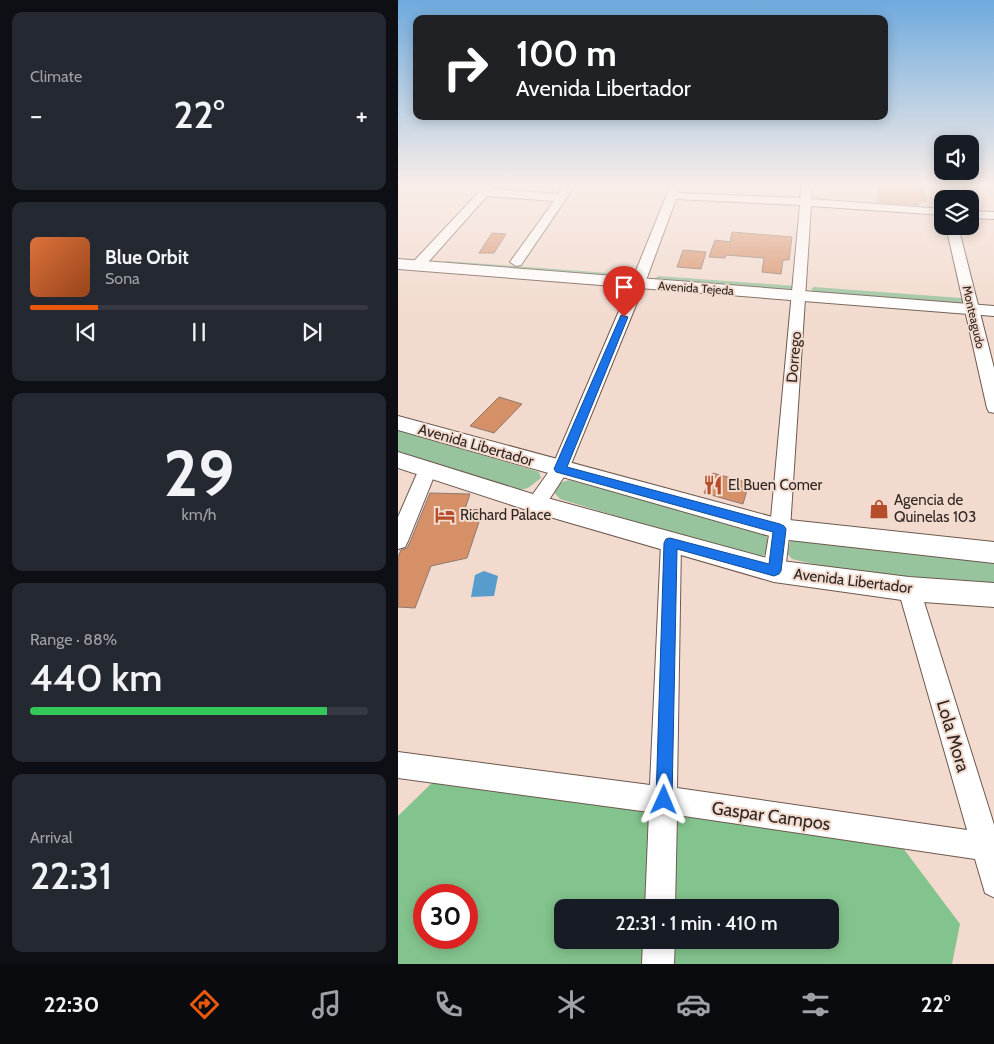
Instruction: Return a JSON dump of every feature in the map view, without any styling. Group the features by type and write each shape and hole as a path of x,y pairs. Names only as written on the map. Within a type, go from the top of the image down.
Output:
{"main road":[{"name":"Avenida Tejeda","path":"398,253 422,260 971,302 994,297"},
{"name":"Avenida Tejeda","path":"398,264 422,260 516,262 640,277"},
{"name":"Avenida Tejeda","path":"971,302 994,311"},
{"name":"Avenida Libertador","path":"398,423 780,529 994,553"},
{"name":"Avenida Libertador","path":"398,460 536,504 774,571 909,589 994,595"}],"street":[{"path":"422,260 450,229"},
{"path":"516,262 540,229"},
{"path":"536,504 560,469 659,229"},
{"name":"Dorrego","path":"780,529 803,229"},
{"name":"Monteagudo","path":"954,235 994,408"},
{"path":"398,541 428,469"},
{"path":"774,571 780,529"},
{"path":"660,899 670,543"},
{"name":"Lola Mora","path":"909,589 990,847 994,883"},
{"name":"Gaspar Campos","path":"398,765 664,800 990,847"},
{"path":"658,964 659,949"}],"green space":[{"path":"446,261 636,275 635,279 444,264"},
{"path":"659,276 796,286 797,290 656,281 655,278"},
{"path":"814,287 961,298 964,300 964,303 815,292 811,289"},
{"path":"398,430 539,472 541,478 528,488 520,490 398,453"},
{"path":"569,480 765,532 770,548 757,559 560,499 553,491 560,483"},
{"path":"791,540 994,558 994,583 892,576 817,565 792,559 787,553"},
{"path":"438,777 900,844 960,924 952,964 398,964 398,816"}],"water":[{"path":"484,571 498,576 494,596 471,597 475,575"}],"building":[{"path":"732,232 792,237 789,260 783,260 781,274 762,272 764,258 726,255 725,258 709,257 715,240 730,242"},
{"path":"492,233 506,234 494,253 479,253"},
{"path":"683,250 706,252 701,269 677,267"},
{"path":"499,397 522,404 494,433 470,426"},
{"path":"713,473 749,483 743,504 704,493"},
{"path":"430,493 470,494 465,509 483,510 467,558 431,566 415,608 398,607 398,557 401,550 407,548 410,542"}],"place":[{"name":"El Buen Comer","path":"713,485"},
{"name":"Agencia de Quinelas 103","path":"879,509"},
{"name":"Richard Palace","path":"445,515"}],"route":[{"path":"624,317 560,469 780,529 774,571 670,543 664,800"}]}
